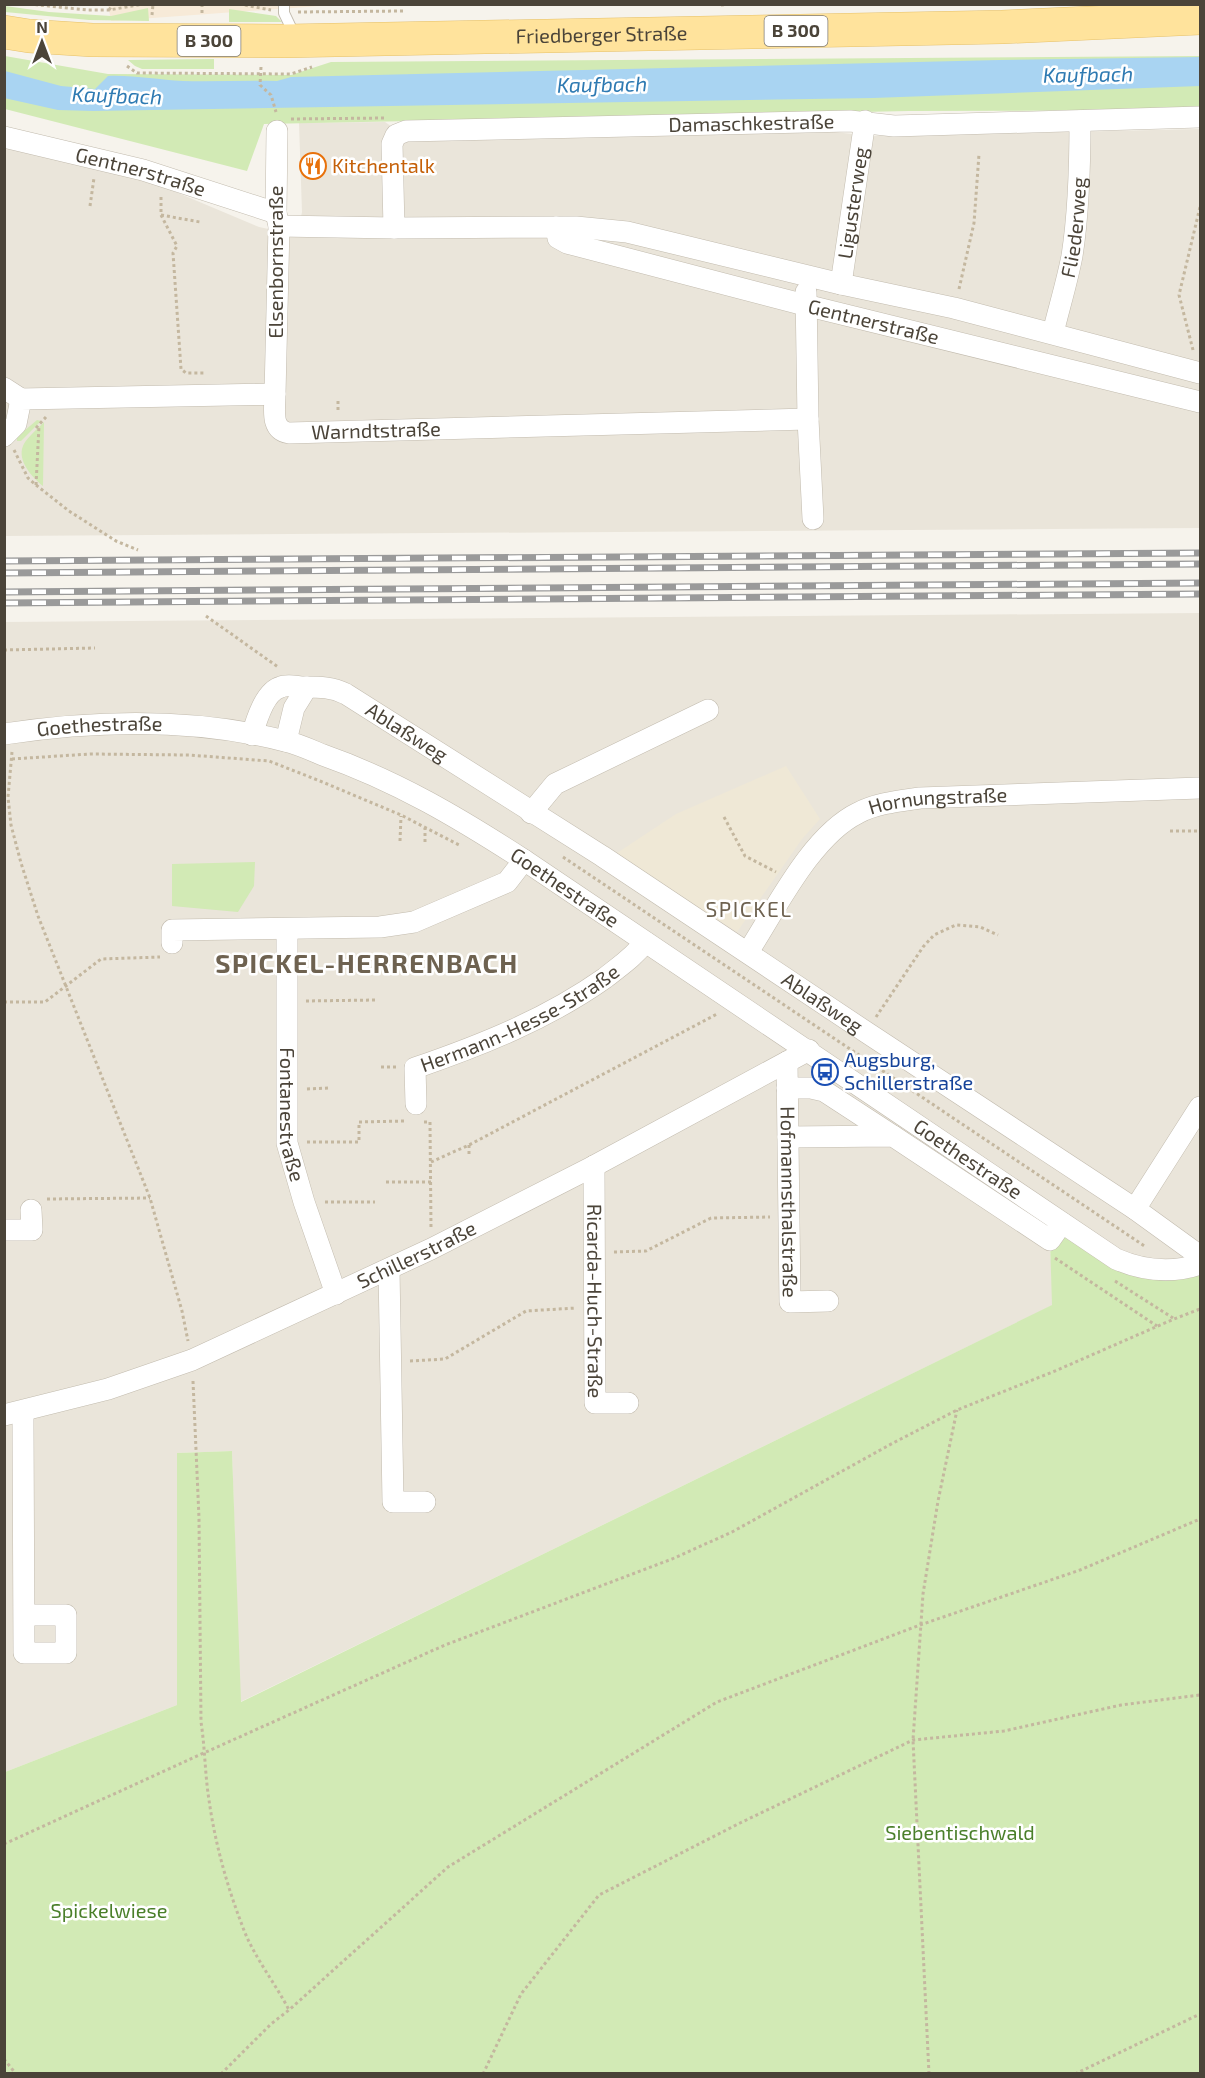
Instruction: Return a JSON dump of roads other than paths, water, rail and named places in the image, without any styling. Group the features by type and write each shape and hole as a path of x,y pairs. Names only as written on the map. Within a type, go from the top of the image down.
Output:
{"main road":[{"name":"Friedberger Straße","path":"4,32 29,36 122,41 288,19 1002,27 1200,18"}],"street":[{"name":"Damaschkestraße","path":"394,228 392,144 396,135 406,130 865,121 894,126 1200,117"},
{"name":"Ligusterweg","path":"842,284 865,121"},
{"name":"Fliederweg","path":"1053,333 1076,228 1080,121"},
{"name":"Elsenbornstraße","path":"275,394 277,122"},
{"name":"Gentnerstraße","path":"4,137 143,170 278,219 394,228 593,228 644,235 842,284 954,308 1200,373"},
{"name":"Gentnerstraße","path":"556,227 558,238 567,243 806,305 1200,402"},
{"path":"806,275 808,419 813,519"},
{"path":"11,442 16,424 13,394 64,398 275,394"},
{"name":"Warndtstraße","path":"275,394 276,425 289,433 808,419"},
{"name":"Ablaßweg","path":"252,735 258,715 272,693 281,686 332,687 346,693 460,764 531,813 602,856 748,952 1135,1209 1200,1256"},
{"path":"286,741 294,708 307,687"},
{"path":"531,813 555,784 708,711"},
{"name":"Goethestraße","path":"10,733 89,725 126,724 194,727 252,735 286,741 401,787 460,819 524,860 738,1002 1116,1259 1136,1268 1159,1271 1200,1264"},
{"name":"Hornungstraße","path":"748,952 813,851 838,825 858,812 879,805 920,798 1200,788"},
{"path":"172,943 172,930 380,927 414,922 507,882 524,860"},
{"name":"Fontanestraße","path":"287,929 287,1143 304,1202 336,1293"},
{"name":"Hermann-Hesse-Straße","path":"413,1113 415,1068 506,1034 577,998 635,956 645,942"},
{"name":"Schillerstraße","path":"14,1413 108,1389 192,1360 431,1249 594,1166 809,1050"},
{"name":"Hofmannsthalstraße","path":"786,1062 790,1302 828,1301"},
{"name":"Goethestraße","path":"787,1088 811,1088 824,1091 1050,1240 1062,1223"},
{"path":"1135,1209 1200,1107"},
{"name":"Goethestraße","path":"788,1137 894,1136"},
{"name":"Ricarda-Huch-Straße","path":"594,1166 595,1403 628,1403"},
{"path":"4,1230 32,1230 32,1210"},
{"path":"389,1269 393,1502 425,1502"},
{"path":"14,1413 24,1615"}],"water":[{"name":"Kaufbach","path":"1200,57 1200,86 873,98 93,111 58,110 4,98 5,71 61,86 95,89 108,76 183,81 277,81 291,77"}],"railway":[{"path":"4,561 1200,553"},
{"path":"4,573 1200,564"},
{"path":"4,592 1200,583"},
{"path":"4,603 1200,594"}],"place":[{"name":"Kitchentalk","path":"313,166"},
{"name":"Augsburg, Schillerstraße","path":"825,1072"}],"district":[{"name":"SPICKEL","path":"749,910"},
{"name":"SPICKEL-HERRENBACH","path":"367,964"}],"park label":[{"name":"Siebentischwald","path":"960,1833"},
{"name":"Spickelwiese","path":"109,1911"}]}
